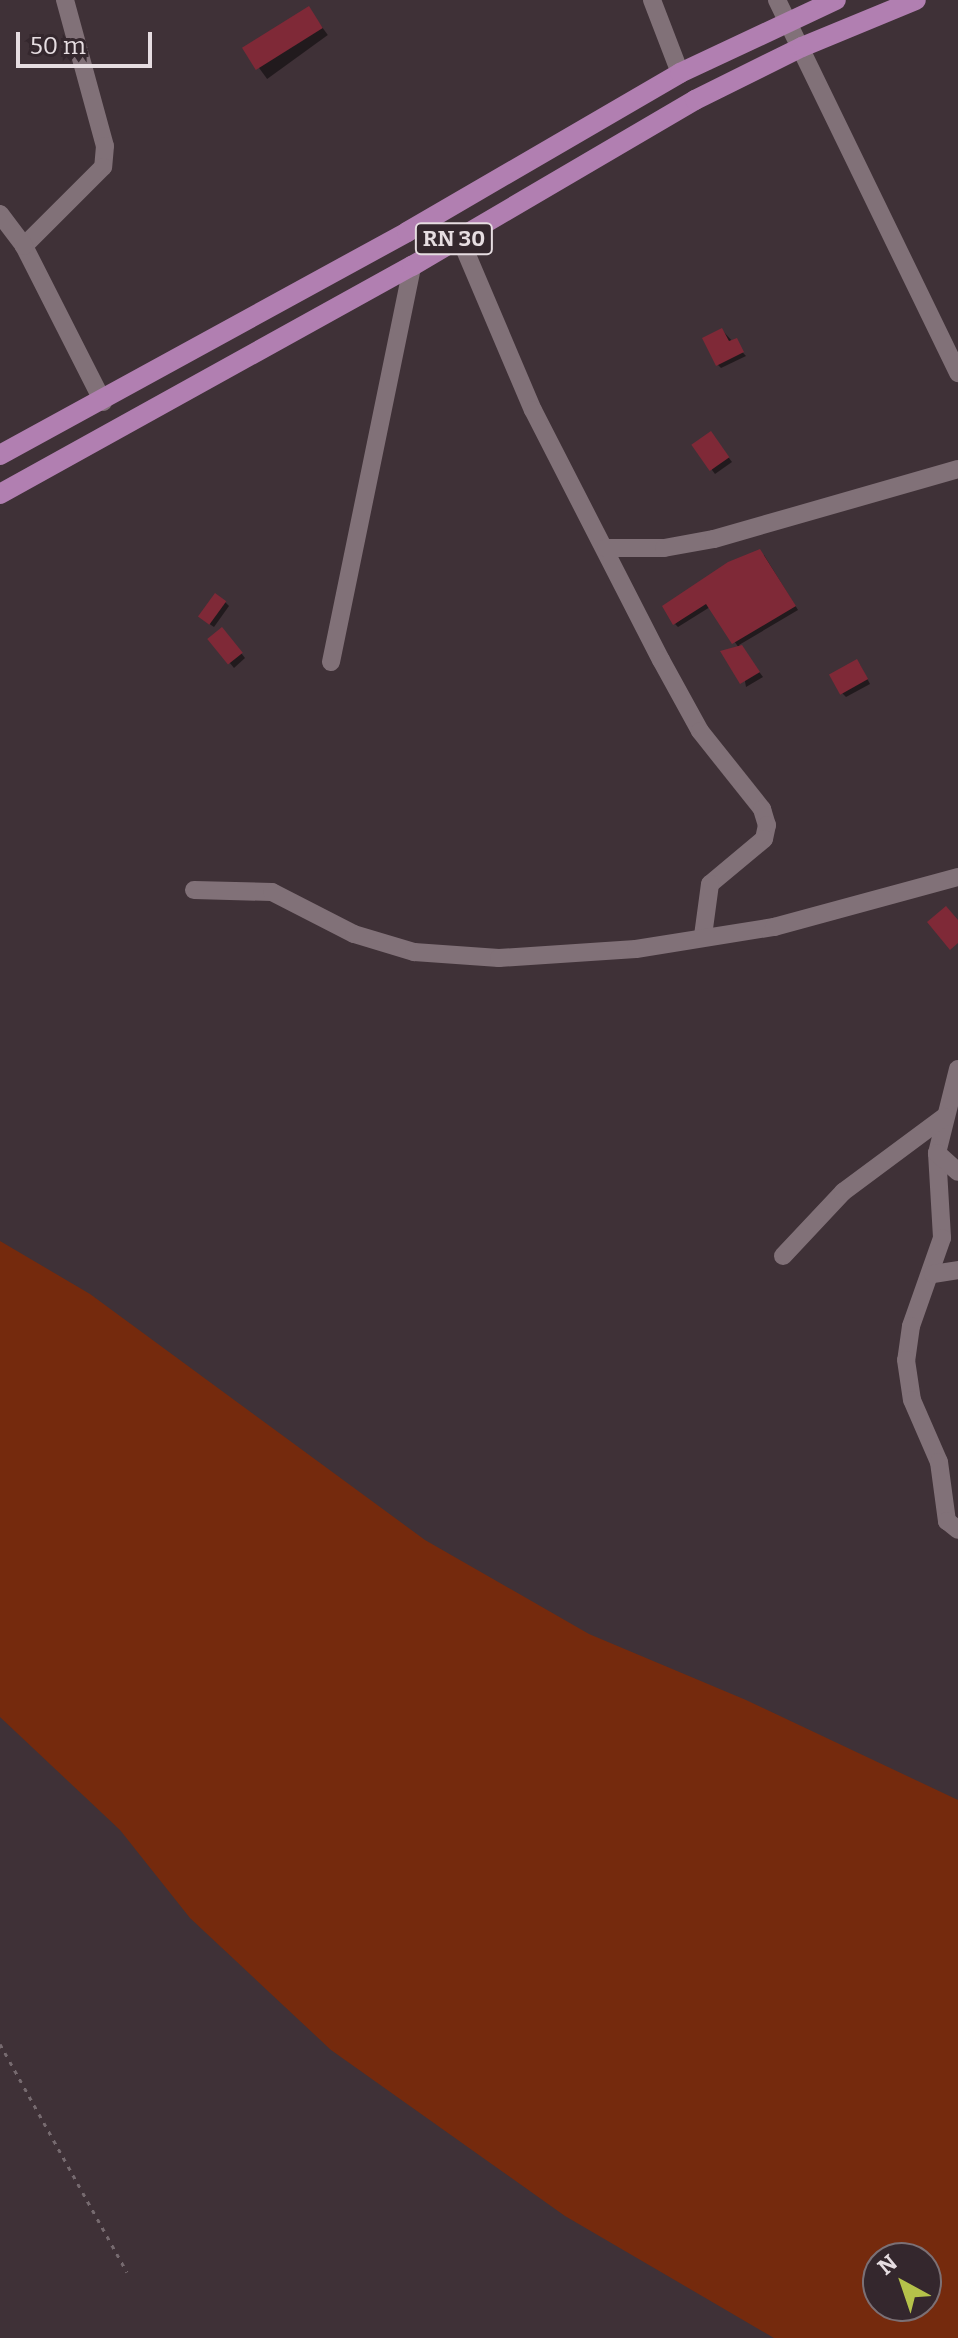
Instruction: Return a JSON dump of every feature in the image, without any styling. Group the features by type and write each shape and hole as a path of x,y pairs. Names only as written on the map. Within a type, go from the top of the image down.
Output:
{"main road":[{"name":"RN 30","path":"0,455 103,402 680,73 787,20 836,0"},
{"name":"RN 30","path":"0,494 412,266 695,100 802,47 916,0"}],"street":[{"path":"24,246 103,167 105,146 65,0"},
{"path":"652,0 680,73"},
{"path":"777,0 802,47 865,190 958,373"},
{"path":"0,214 24,246 103,402"},
{"path":"459,236 533,410 700,731 762,809 767,825 754,852 710,884 703,936"},
{"path":"331,662 412,266"},
{"path":"606,548 664,548 714,539 958,469"},
{"path":"194,890 272,892 354,934 414,952 499,958 636,949 774,927 958,877"},
{"path":"958,1069 937,1153 942,1238 933,1274 911,1326 906,1360 912,1400 939,1462 947,1521 958,1530"},
{"path":"783,1256 843,1192 944,1117"},
{"path":"937,1153 958,1172"},
{"path":"933,1274 958,1270"}],"path":[{"path":"0,2044 127,2272"}],"shaded area":[{"path":"0,1241 90,1294 425,1540 589,1634 746,1700 958,1800 958,2338 774,2338 565,2216 331,2050 190,1918 120,1830 0,1717"}],"building":[{"path":"309,6 323,28 256,70 242,48"},
{"path":"722,328 729,341 737,338 744,352 716,366 702,338"},
{"path":"711,431 729,457 710,471 691,445"},
{"path":"760,549 796,606 732,644 706,604 673,625 662,606 728,562"},
{"path":"215,593 226,601 209,625 198,616"},
{"path":"222,627 243,653 228,665 207,639"},
{"path":"742,645 760,672 740,684 720,651"},
{"path":"857,659 868,679 840,695 829,675"},
{"path":"946,906 958,920 958,943 950,950 927,922"}]}
